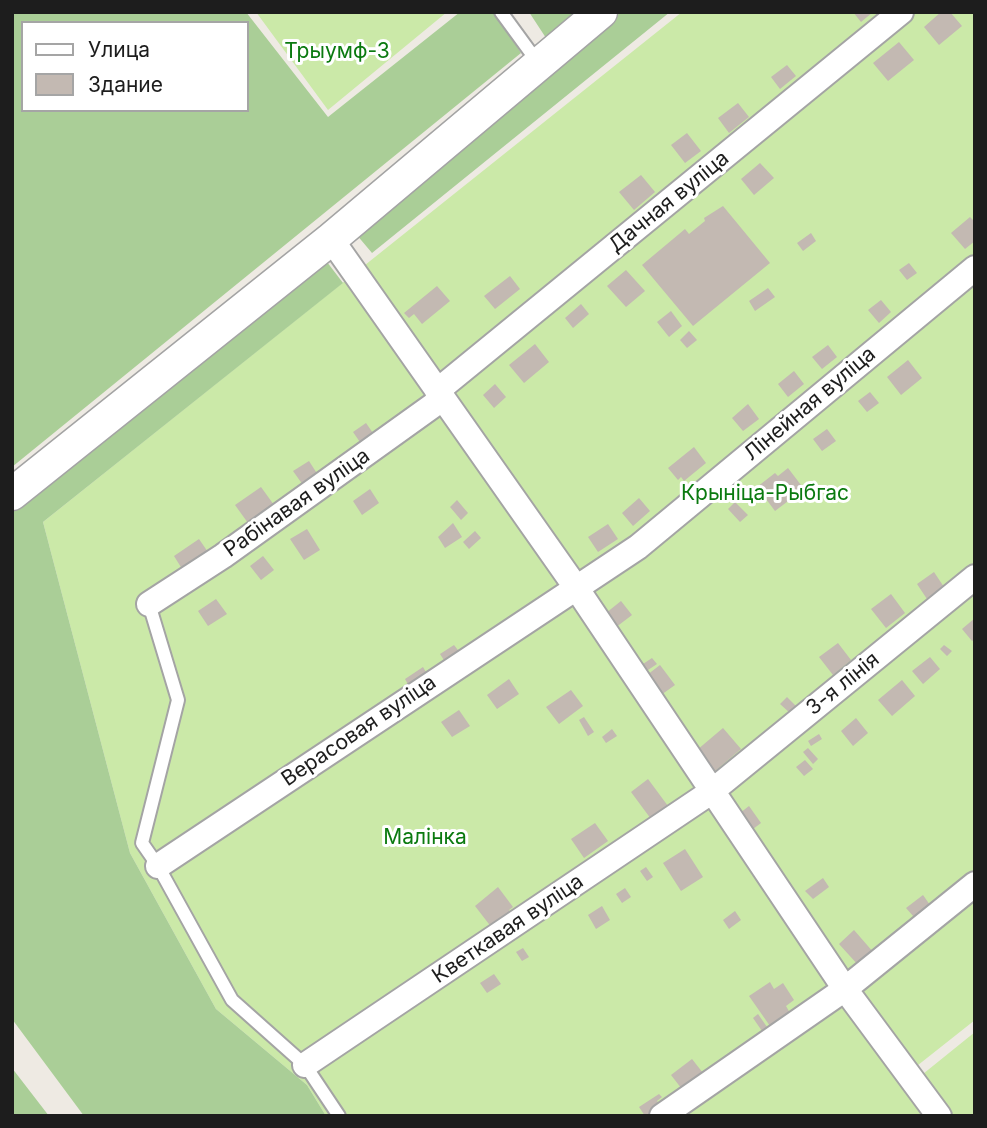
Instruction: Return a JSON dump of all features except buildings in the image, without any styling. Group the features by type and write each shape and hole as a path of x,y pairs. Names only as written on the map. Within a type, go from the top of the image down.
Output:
{"street":[{"path":"12,494 331,239 601,12"},
{"name":"Дачная вуліца","path":"439,395 901,12"},
{"path":"331,239 439,395 568,592 850,985 939,1116"},
{"name":"Лінейная вуліца","path":"568,592 638,547 975,268"},
{"name":"Рабінавая вуліца","path":"149,604 223,555 439,395"},
{"name":"3-я лінія","path":"711,792 975,577"},
{"name":"Верасовая вуліца","path":"158,866 568,592"},
{"name":"Кветкавая вуліца","path":"305,1065 711,792"},
{"path":"662,1116 850,985 975,884"}],"lane":[{"path":"501,12 539,64"},
{"path":"149,604 178,700 142,844 158,866 232,1000 305,1065 339,1116"}],"green space":[{"path":"12,12 246,12 328,117 460,12 495,12 521,53 12,467"},
{"name":"Трыумф-3","path":"256,12 447,12 328,110"},
{"path":"529,12 577,12 546,38"},
{"path":"621,12 670,12 372,253 356,234"},
{"name":"Малінка","path":"682,12 975,12 975,1020 908,1073 938,1116 326,1116 307,1085 216,1009 130,853 43,522"},
{"path":"327,262 343,283 43,522 130,853 216,1009 307,1085 326,1116 84,1116 12,1019 12,512"},
{"path":"975,1032 975,1116 944,1116 918,1078"},
{"path":"12,1068 49,1116 12,1116"}],"park label":[{"name":"Крыніца-Рыбгас","path":"765,494"}]}
